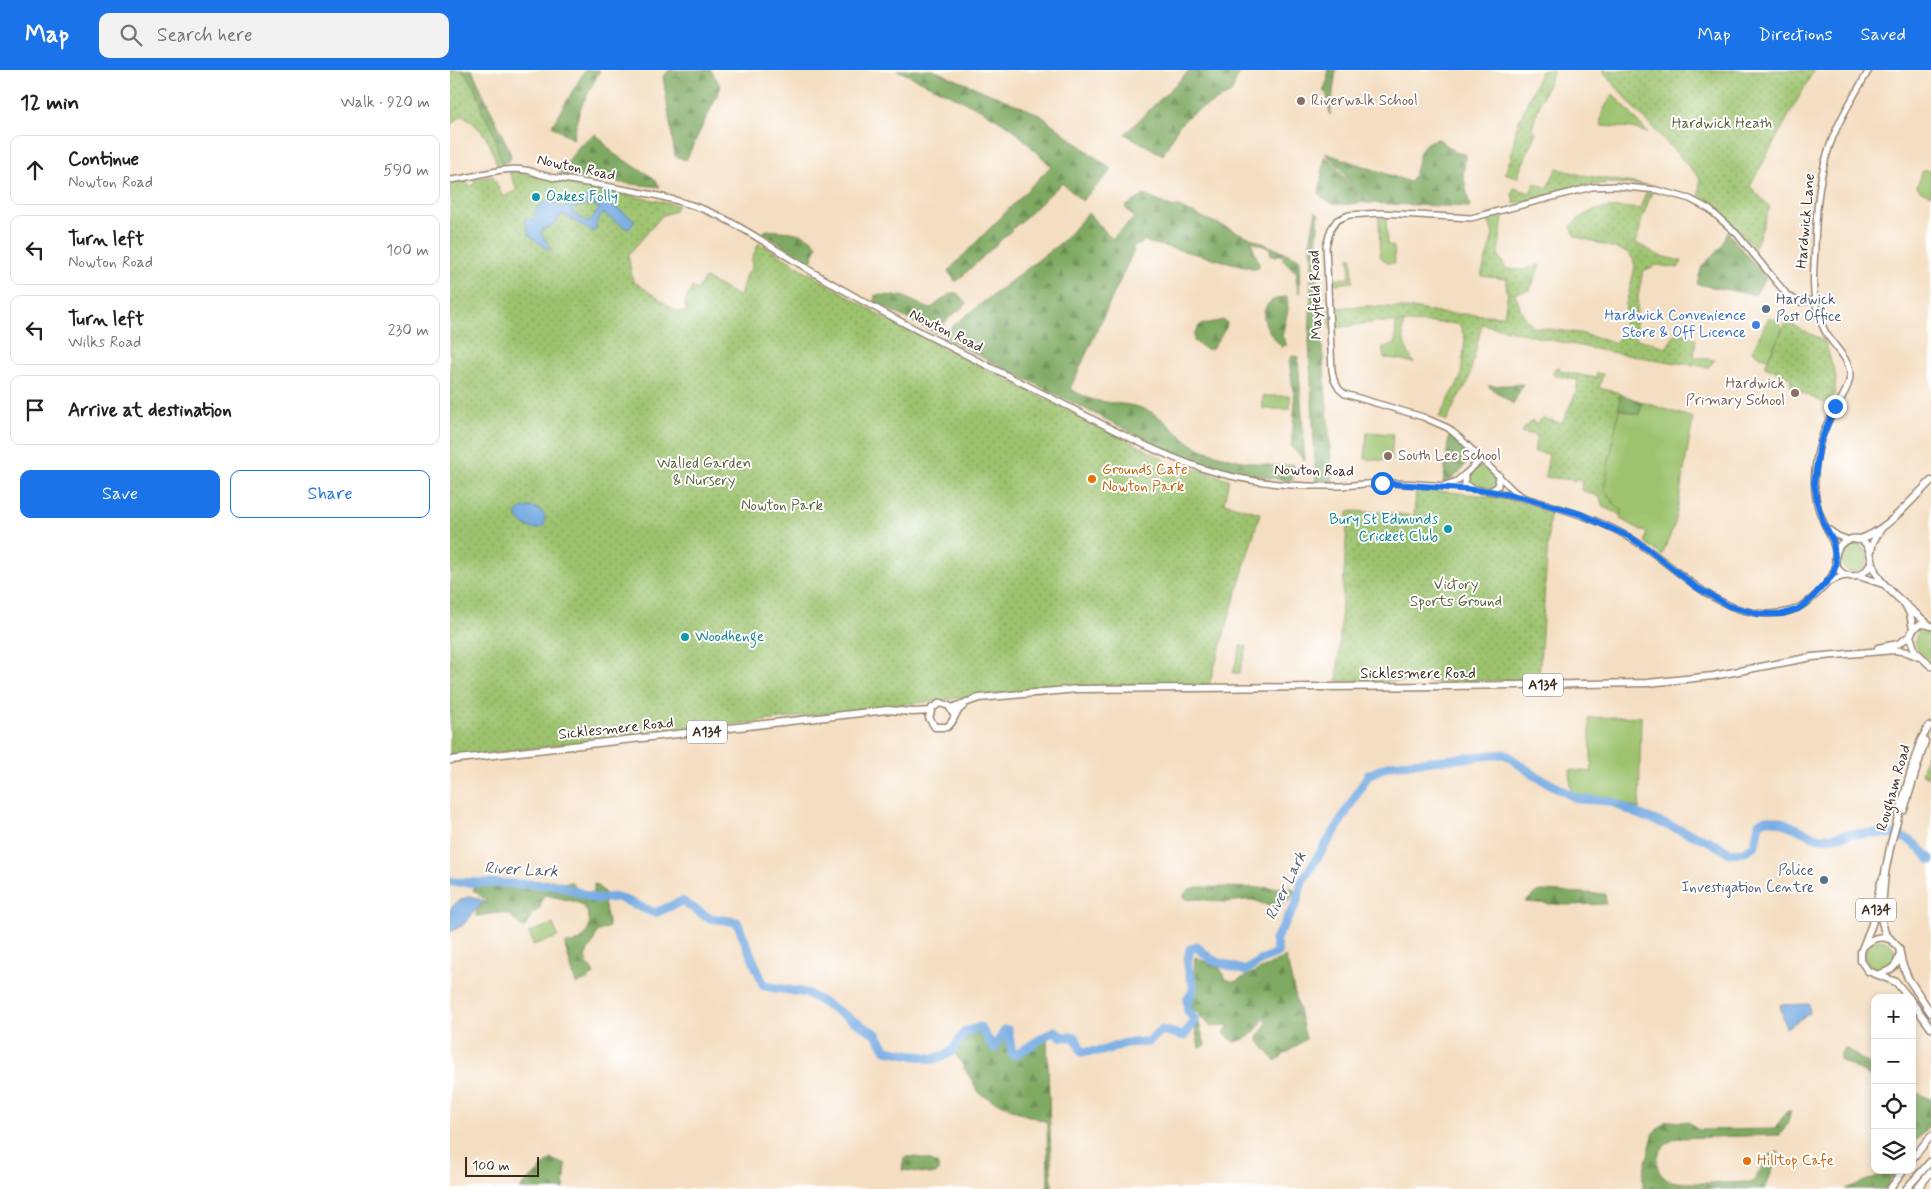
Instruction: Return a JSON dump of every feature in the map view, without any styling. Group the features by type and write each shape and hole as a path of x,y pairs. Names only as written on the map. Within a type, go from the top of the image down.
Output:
{"main road":[{"path":"1884,584 1859,576 1844,574 1836,565 1838,547 1849,540 1868,537 1883,526 1931,481"},
{"path":"1883,526 1873,542 1871,551 1876,572 1884,584 1930,625"},
{"path":"1857,540 1865,543 1871,551"},
{"path":"1859,576 1871,566 1872,559"},
{"path":"1904,602 1910,614 1913,629 1910,636 1911,644 1919,657 1928,664 1931,673"},
{"path":"1913,629 1920,625 1930,625"},
{"name":"Sicklesmere Road","path":"1862,652 1898,644 1910,636"},
{"name":"Sicklesmere Road","path":"952,711 979,698 1076,689 1648,683 1713,676 1812,657 1862,652 1902,651 1919,657"},
{"name":"Sicklesmere Road","path":"940,704 947,705 952,711 952,722 943,728 935,727 930,714 934,706 940,704"},
{"name":"Sicklesmere Road","path":"450,760 887,710 930,714"},
{"name":"Rougham Road","path":"1886,873 1913,764 1921,740 1930,722"},
{"name":"A134","path":"1886,873 1881,918 1885,933 1892,940"},
{"name":"A134","path":"1864,946 1872,924 1881,882 1886,873"},
{"path":"1906,994 1896,982 1868,971 1861,961 1861,952 1864,946 1874,938 1884,937 1898,945 1908,978 1931,1013"},
{"path":"1879,974 1895,967 1900,952"},
{"path":"1916,1007 1931,1028"},
{"path":"1916,1155 1931,1136"},
{"path":"1906,1189 1931,1161"},
{"path":"1917,1189 1931,1172"},
{"path":"1890,1189 1901,1174"}],"street":[{"name":"Hardwick Lane","path":"1828,529 1823,522 1814,483 1817,458 1827,424 1844,394 1850,376 1846,360 1826,332 1815,300 1816,226 1822,174 1828,149 1836,130 1869,70"},
{"name":"Nowton Road","path":"450,180 508,170 526,170 552,177 673,199 693,206 740,227 888,316 1129,437 1175,458 1203,468 1257,481 1301,486 1386,483 1490,491 1525,498 1580,514 1615,529 1643,545 1702,591 1736,608 1759,614 1790,612 1810,600 1832,576 1836,565"},
{"name":"Mayfield Road","path":"1525,498 1515,492 1454,432 1437,422 1355,397 1339,389 1332,371 1326,253 1328,238 1337,220 1349,214 1371,213 1471,218 1601,186 1658,190 1690,199 1709,210 1737,234 1772,279 1792,299 1800,302 1815,300"},
{"name":"Nowton Road","path":"1439,486 1451,484 1482,459"},
{"path":"1465,474 1465,484 1469,488 1477,490"},
{"path":"1490,491 1498,486 1499,475"},
{"path":"1828,529 1838,536 1849,540"},
{"path":"1828,529 1836,553"},
{"name":"Nowton Road","path":"1825,584 1841,577 1850,576"}],"green space":[{"path":"450,70 463,70 469,79 480,101 481,111 491,126 502,164 497,165 485,136 463,115 450,125"},
{"path":"463,70 472,70 508,147 511,156 509,161 502,164 491,126 481,111 482,105"},
{"path":"585,70 600,70 580,109 573,139 552,126"},
{"path":"670,70 711,70 721,87 686,160 675,156 663,76"},
{"path":"897,70 933,70 1039,114 1112,170 1082,201 1062,183 956,282 948,271 1051,166 1012,128 980,109"},
{"path":"1190,70 1236,70 1239,73 1231,93 1191,114 1178,127 1163,155 1125,134"},
{"path":"1327,70 1336,70 1330,115 1327,95 1323,91 1328,79"},
{"path":"1554,70 1532,128 1536,132 1517,178 1505,173 1511,157 1516,128 1541,71"},
{"name":"Hardwick Heath","path":"1602,70 1814,70 1750,186 1770,207 1755,248 1710,202 1699,196 1700,178 1635,109"},
{"path":"1613,94 1648,133 1632,128 1602,126 1602,114"},
{"path":"596,134 614,154 654,178 660,187 557,176 581,144"},
{"path":"1439,139 1455,152 1466,155 1463,174 1470,207 1364,203 1354,191 1342,170 1325,153 1410,182 1414,176 1421,150 1430,141"},
{"path":"1325,156 1340,172 1362,203 1333,203 1319,194"},
{"path":"1557,168 1581,175 1653,186 1609,183 1584,186 1514,204 1512,194 1514,188 1530,193 1535,183 1547,188"},
{"path":"1926,170 1931,172 1931,195 1917,187 1922,172"},
{"name":"Nowton Park","path":"509,172 519,172 678,205 674,211 662,216 628,255 633,281 678,312 686,312 685,301 692,287 697,290 705,278 740,297 746,274 752,268 752,258 759,243 888,320 1161,457 1165,461 1166,467 1171,470 1182,467 1190,468 1229,479 1224,503 1260,513 1209,685 1096,685 984,695 450,758 450,183 466,181 470,186 474,185 475,179 493,176 503,197 517,190"},
{"path":"1653,189 1636,243 1660,256 1682,261 1678,268 1657,265 1643,271 1638,296 1635,339 1666,348 1677,331 1696,339 1694,357 1715,360 1708,367 1594,349 1482,324 1468,382 1457,399 1447,421 1439,417 1461,377 1465,338 1460,325 1449,323 1376,322 1330,329 1329,308 1370,306 1419,309 1437,313 1504,316 1508,292 1506,291 1507,279 1481,276 1493,235 1487,215 1504,210 1498,254 1506,269 1523,270 1540,265 1530,290 1515,293 1521,311 1533,327 1579,333 1615,343 1624,331 1626,304 1635,267 1633,259 1627,252 1575,236 1571,226 1586,214 1602,208 1640,209 1646,192 1651,193"},
{"path":"1144,195 1174,208 1176,206 1300,259 1299,293 1296,280 1297,273 1282,259 1284,259 1284,256 1278,253 1277,256 1271,256 1270,249 1251,241 1259,264 1256,269 1145,240 1140,245 1132,246 1134,250 1070,389 1094,400 1134,406 1147,410 1201,449 1259,464 1285,466 1293,464 1295,469 1292,481 1242,474 1175,454 942,337 955,324 1063,241 1088,213 1112,239 1134,218 1125,207"},
{"path":"1316,211 1319,214 1315,259 1333,482 1316,482 1309,343 1312,256 1310,243"},
{"path":"1379,218 1386,218 1387,244 1394,247 1395,263 1387,263 1380,256"},
{"path":"767,230 802,234 808,237 817,246 811,262 762,233"},
{"path":"1728,232 1766,278 1755,295 1697,284 1702,266 1721,247"},
{"path":"1349,257 1352,257 1353,282 1335,284 1331,279 1350,278"},
{"path":"951,293 957,293 967,304 950,317 935,333 874,302 875,295 902,296 930,309"},
{"path":"1287,296 1288,310 1282,336 1287,345 1283,345 1283,348 1270,333 1264,315 1265,309 1271,301"},
{"path":"1769,317 1780,322 1779,325 1783,328 1768,359 1766,359 1752,351"},
{"path":"1223,320 1227,323 1226,328 1212,349 1205,349 1194,341 1194,334 1200,325"},
{"path":"1396,321 1404,322 1404,343 1414,363 1384,358 1383,347 1395,345"},
{"path":"1786,322 1825,341 1836,377 1835,395 1824,403 1798,391 1796,392 1790,385 1790,378 1765,366"},
{"path":"1292,356 1298,357 1305,460 1291,447 1295,403 1289,360 1291,360"},
{"path":"1560,367 1559,371 1596,378 1597,373 1603,374 1599,388 1620,393 1619,409 1604,489 1618,508 1622,509 1621,515 1603,507 1600,497 1581,490 1582,481 1545,477 1549,454 1534,452 1537,436 1521,432 1532,420 1535,424 1543,418 1560,423 1563,421 1576,392 1578,380 1553,375 1555,368"},
{"path":"1523,384 1513,404 1488,386"},
{"path":"1620,394 1642,402 1639,415 1619,409"},
{"path":"1263,396 1290,396 1290,409 1263,409"},
{"path":"1642,402 1693,418 1675,523 1662,556 1645,542 1647,533 1620,519 1622,509 1618,508 1604,489 1619,409 1639,415"},
{"path":"1367,432 1393,434 1391,461 1365,459"},
{"path":"1449,435 1458,439 1469,451 1469,456 1461,471 1443,484"},
{"path":"1480,466 1484,467 1495,478 1495,485 1491,488 1473,486 1468,483 1468,476"},
{"name":"Victory Sports Ground","path":"1416,489 1499,497 1550,509 1539,679 1443,682 1337,681 1348,511 1414,516"},
{"path":"1854,544 1864,548 1868,558 1864,568 1854,572 1844,568 1840,558 1844,548"},
{"path":"1927,629 1931,631 1931,664 1916,646 1918,633"},
{"path":"1241,645 1247,647 1239,673 1233,673"},
{"path":"1641,716 1639,809 1571,792 1570,770 1592,772 1589,718"},
{"path":"1931,736 1931,777 1921,774"},
{"path":"552,880 559,883 572,882 577,890 584,893 594,892 594,884 596,884 605,893 604,902 609,927 597,932 586,954 585,959 588,960 586,965 590,967 594,974 587,980 576,984 565,946 566,943 574,943 580,940 588,930 589,917 582,905 545,895 540,908 531,914 524,928 505,913 476,916 477,911 486,900 473,890 474,887"},
{"path":"1197,887 1293,888 1295,890 1292,897 1288,900 1272,905 1266,905 1253,900 1223,902 1184,898 1184,894 1189,889"},
{"path":"1542,891 1605,894 1606,904 1567,905 1525,902"},
{"path":"553,924 558,937 533,945 529,932"},
{"path":"1880,940 1886,941 1894,949 1894,961 1886,969 1880,970 1874,969 1866,961 1865,955 1866,949 1874,941"},
{"path":"1195,957 1220,968 1226,979 1234,982 1286,957 1306,1039 1275,1061 1258,1040 1267,1021 1263,1019 1251,1034 1243,1040 1234,1042 1225,1034 1229,1026 1211,1026 1196,1012 1193,1013 1194,1017 1197,1016 1205,1045 1199,1048 1192,1009"},
{"path":"972,1030 978,1032 990,1047 996,1046 1001,1037 1007,1034 1009,1053 1015,1057 1035,1046 1041,1038 1047,1035 1052,1189 1048,1189 1047,1122 1020,1113 980,1094 957,1056 952,1052 958,1042"},
{"path":"1845,1048 1871,1065 1871,1077 1840,1060 1840,1055"},
{"path":"1916,1093 1931,1099 1931,1124 1916,1141"},
{"path":"1791,1110 1787,1125 1780,1135 1678,1138 1666,1145 1658,1155 1658,1167 1666,1179 1694,1183 1721,1183 1753,1182 1769,1155 1779,1152 1765,1189 1643,1189 1643,1174 1654,1132 1667,1121 1689,1122 1699,1130 1775,1129 1786,1112"},
{"path":"906,1157 918,1157 930,1161 937,1164 939,1169 936,1174 902,1170"},
{"path":"551,1159 566,1165 564,1189 519,1189"},
{"path":"1894,1174 1885,1189 1846,1189 1877,1176"}],"water":[{"path":"594,198 606,201 635,220 631,227 627,229 603,213 596,223 596,230 592,231 562,214 555,224 542,230 542,235 552,249 547,249 529,235 524,219 527,217 533,221 536,210 544,202 551,202 562,208 570,200","holes":["590,204 596,206 599,210 590,221 586,221 571,211 574,208"]},
{"path":"529,507 543,512 545,522 543,527 527,527 518,519 516,515 521,509"},
{"path":"470,896 484,901 463,925 450,932 450,909 457,902"},
{"path":"1809,1004 1810,1013 1786,1028 1780,1005"}],"waterway":[{"name":"River Lark","path":"450,882 558,885 596,899 617,897 655,913 682,901 709,918 737,922 764,986 807,993 876,1034 886,1050 934,1059 950,1053 965,1032 980,1027 994,1048 1005,1030 1008,1030 1012,1054 1017,1054 1055,1031 1062,1037 1075,1037 1082,1052 1102,1051 1125,1043 1148,1042 1162,1030 1184,1036 1195,1020 1188,1011 1187,1000 1193,990 1188,964 1190,949 1197,947 1212,960 1245,971 1278,952 1275,940 1296,904 1302,881 1368,775 1390,765 1505,754 1534,775 1578,799 1610,801 1635,813 1709,841 1730,853 1744,852 1755,845 1759,823 1765,820 1773,820 1820,838 1864,833 1899,836 1912,842 1931,860"}],"place":[{"name":"Riverwalk School","path":"1301,101"},
{"name":"Oakes Folly","path":"536,197"},
{"name":"Hardwick Post Office","path":"1766,309"},
{"name":"Hardwick Convenience Store & Off Licence","path":"1756,325"},
{"name":"Hardwick Primary School","path":"1795,393"},
{"name":"South Lee School","path":"1388,456"},
{"name":"Grounds Cafe Nowton Park","path":"1092,479"},
{"name":"Bury St Edmunds Cricket Club","path":"1448,529"},
{"name":"Woodhenge","path":"685,637"},
{"name":"Police Investigation Centre","path":"1824,880"},
{"name":"Hilltop Cafe","path":"1747,1161"}],"route":[{"path":"1382,483 1490,491 1525,498 1580,514 1615,529 1643,545 1696,587 1729,606 1759,614 1783,614 1798,609 1810,600 1832,576 1836,565 1833,541 1823,522 1814,483 1820,443 1835,406"}],"park label":[{"name":"Walled Garden & Nursery","path":"704,472"}]}
